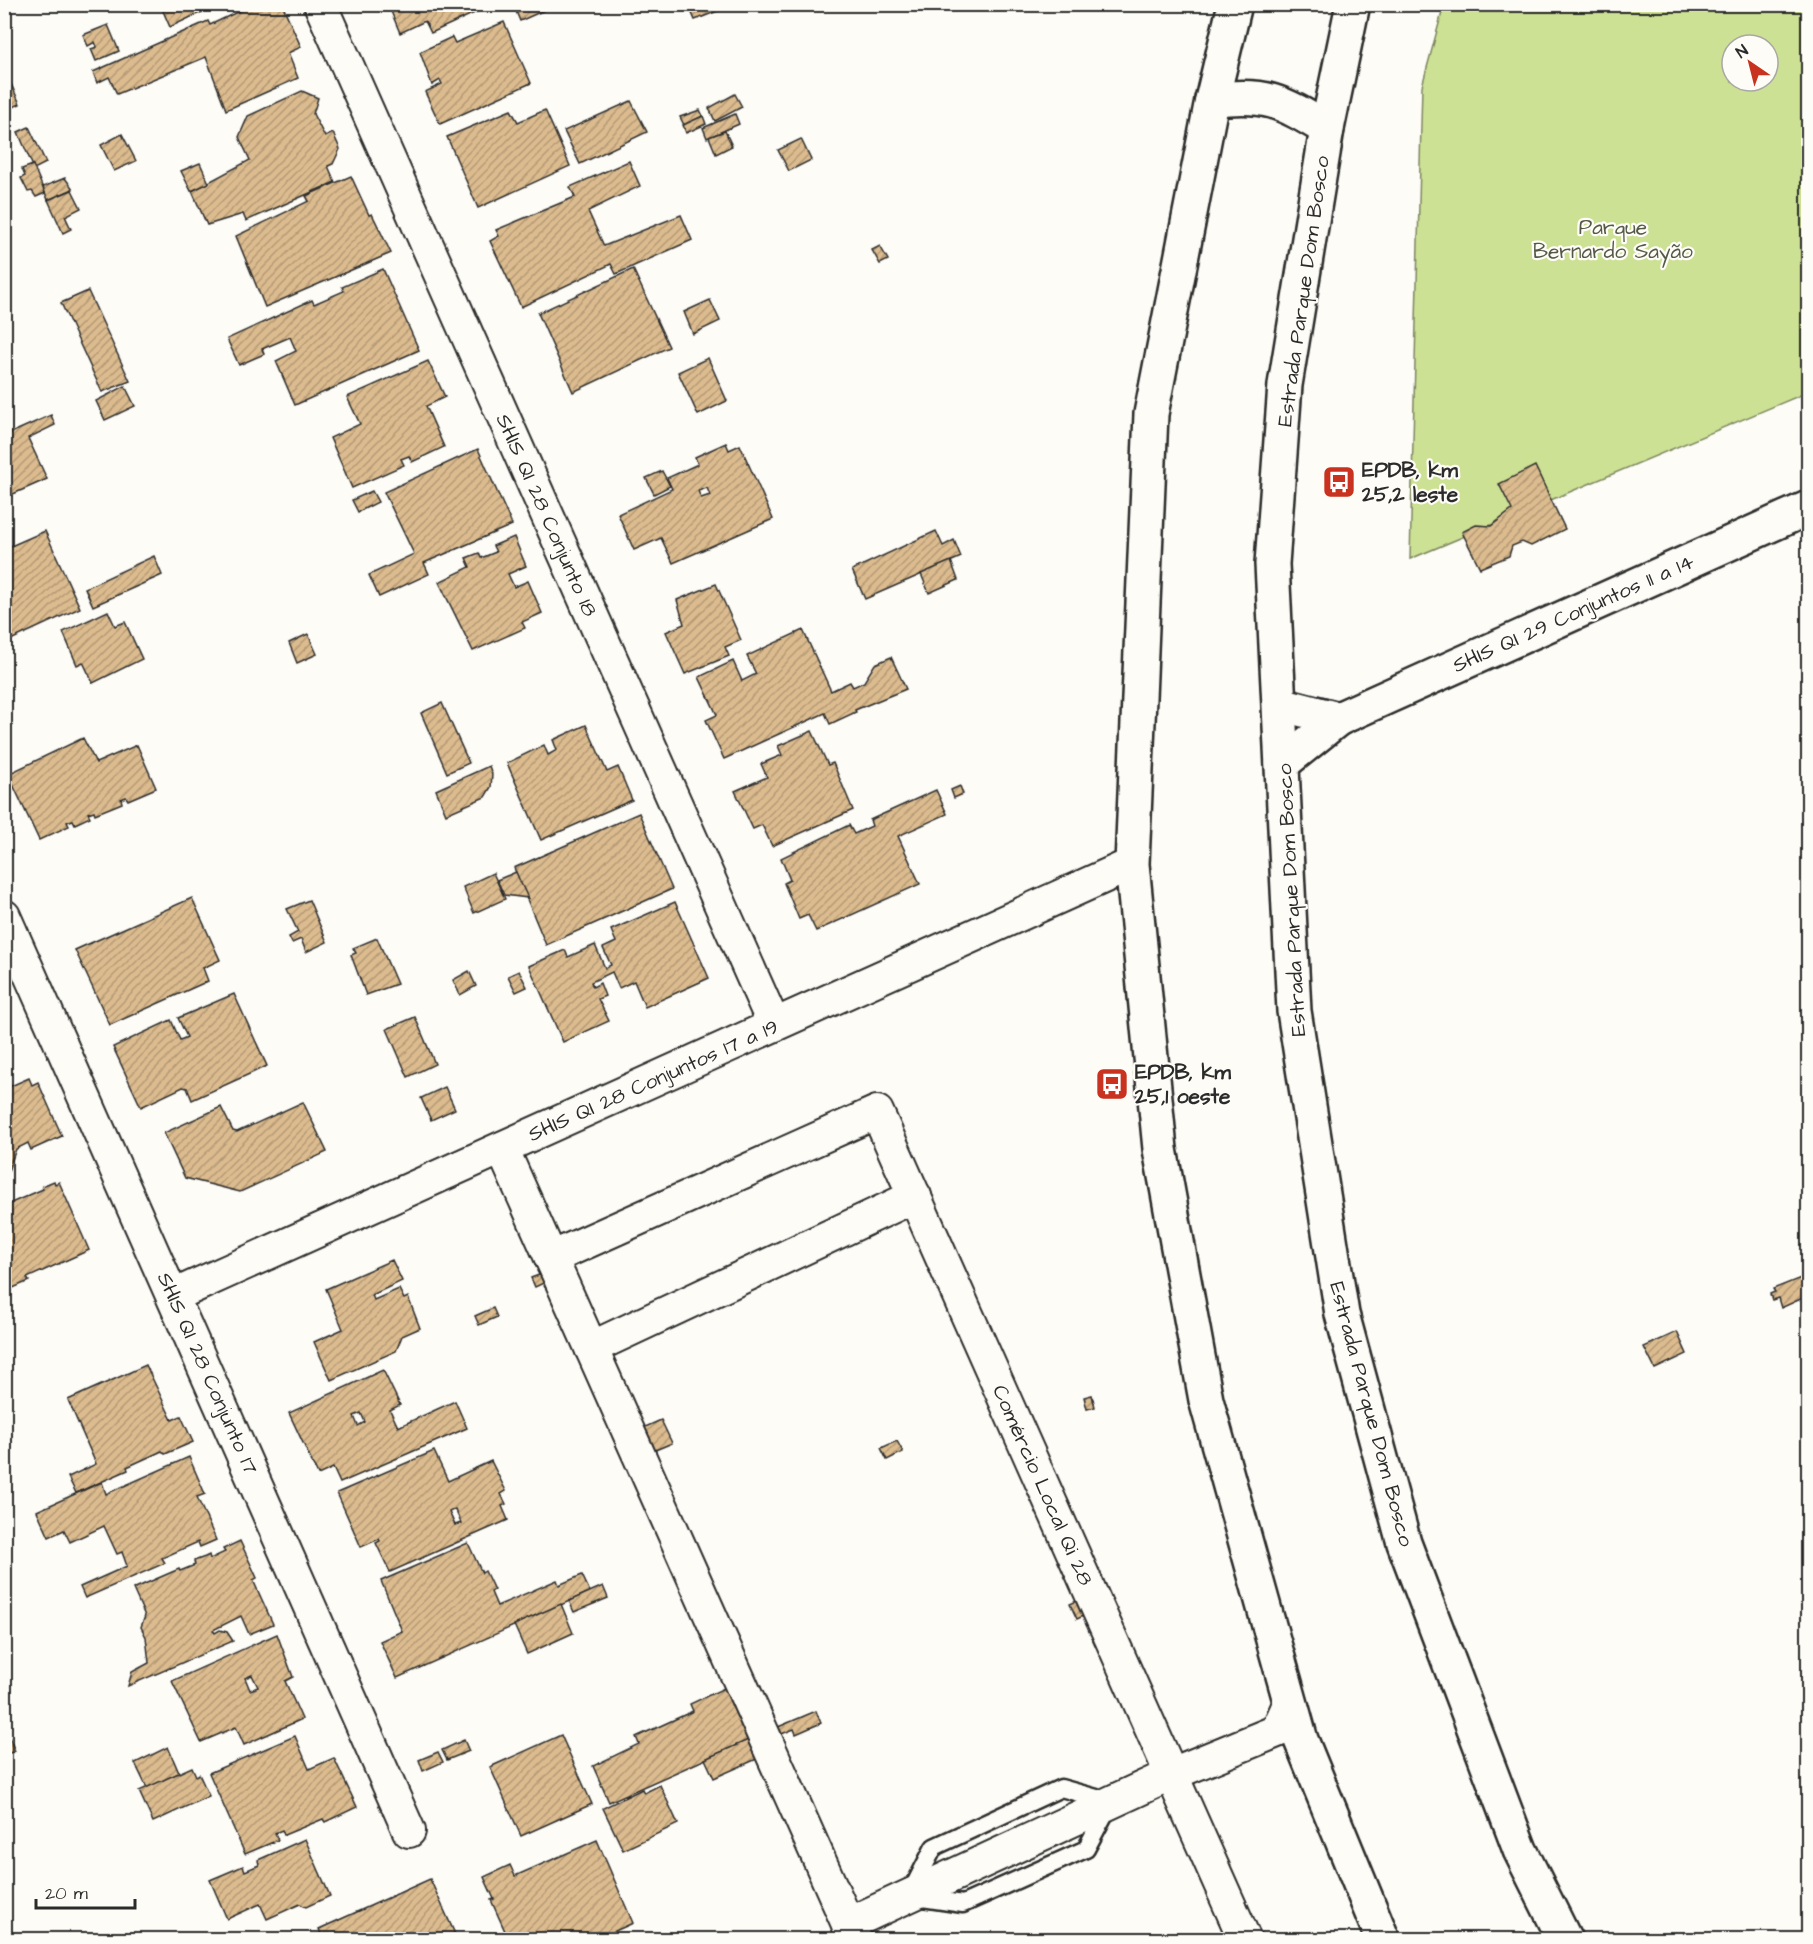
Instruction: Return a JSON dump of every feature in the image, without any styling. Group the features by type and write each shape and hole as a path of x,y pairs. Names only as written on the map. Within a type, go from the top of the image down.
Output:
{"main road":[{"path":"1235,4 1212,100 1151,414 1131,864 1161,1149 1206,1400 1289,1725 1383,1940"},
{"name":"Estrada Parque Dom Bosco","path":"1353,4 1327,129 1285,386 1272,564 1293,1011 1342,1314 1404,1543 1520,1850 1565,1940"},
{"path":"1212,100 1261,97 1288,106 1327,129"},
{"name":"SHIS QI 29 Conjuntos 11 a 14","path":"1282,764 1338,719 1809,508"},
{"path":"1280,704 1338,719"}],"street":[{"name":"SHIS QI 28 Conjunto 18","path":"320,4 774,1025"},
{"name":"SHIS QI 28 Conjuntos 17 a 19","path":"175,1295 1131,864"},
{"name":"SHIS QI 28 Conjunto 17","path":"4,916 175,1295 410,1831"},
{"name":"Comércio Local Qi 28","path":"551,1258 877,1112 1245,1940"},
{"path":"501,1148 851,1932 909,1896 1172,1774 1289,1725"},
{"path":"591,1348 915,1196"}],"green space":[{"name":"Parque Bernardo Sayão","path":"1444,5 1808,5 1808,392 1410,559 1422,86"}],"building":[{"path":"160,4 219,4 170,27"},
{"path":"254,4 282,4 301,47 288,53 298,78 226,110 206,57 117,94 109,77 97,83 93,72 208,21 210,25"},
{"path":"388,4 494,4 431,33 425,21 400,33"},
{"path":"513,4 558,4 520,21"},
{"path":"697,4 717,4 720,10 695,20 691,11 699,8"},
{"path":"504,22 531,83 440,124 425,92 442,84 440,80 432,85 420,52 452,37 455,43"},
{"path":"108,25 119,51 96,61 91,49 97,47 95,42 88,46 83,35"},
{"path":"6,73 20,104 7,110 4,104"},
{"path":"302,91 318,98 313,114 325,137 333,133 340,149 333,164 328,166 335,182 246,221 243,214 207,225 192,191 250,160 239,137 248,116"},
{"path":"735,94 742,107 715,121 709,108"},
{"path":"631,101 647,132 580,164 564,131"},
{"path":"511,110 518,122 545,110 570,166 478,208 447,137"},
{"path":"700,110 703,116 684,125 680,117"},
{"path":"735,114 739,124 707,138 703,128"},
{"path":"703,116 706,124 686,133 683,125"},
{"path":"29,127 46,163 34,169 18,132"},
{"path":"725,131 732,146 716,154 709,137"},
{"path":"122,134 136,161 114,171 101,145"},
{"path":"801,139 811,160 789,171 778,150"},
{"path":"629,161 640,186 588,211 604,246 681,215 692,240 616,274 611,264 521,307 490,241 499,236 496,230 575,197 570,187"},
{"path":"200,163 209,183 191,191 181,171"},
{"path":"33,165 45,193 36,197 32,191 28,192 21,178 25,176 22,169"},
{"path":"351,176 369,215 372,214 391,253 265,307 236,236 309,201 306,196"},
{"path":"65,178 73,189 48,200 43,187"},
{"path":"72,190 81,208 65,216 71,229 63,233 48,200"},
{"path":"880,246 888,260 880,264 872,250"},
{"path":"383,269 419,350 295,405 276,361 296,351 290,337 262,349 264,354 239,365 227,339 312,300 314,304 344,291 342,287"},
{"path":"633,269 669,347 573,392 538,313"},
{"path":"88,291 130,381 102,392 61,303"},
{"path":"710,300 720,321 693,334 684,312"},
{"path":"708,358 727,401 698,415 678,372"},
{"path":"428,361 445,397 426,406 444,447 412,462 409,456 401,459 404,465 352,488 330,438 360,424 347,397"},
{"path":"125,386 135,406 105,420 96,401"},
{"path":"51,415 55,425 28,438 47,479 4,498 4,436"},
{"path":"726,443 729,450 740,445 773,519 673,563 661,538 634,550 618,514 672,489 667,478 698,464 695,457","holes":["707,488 710,495 701,498 698,491"]},
{"path":"478,449 512,525 424,563 429,574 379,597 369,575 414,554 384,492"},
{"path":"1535,466 1565,529 1531,546 1522,542 1512,546 1509,556 1480,568 1462,532 1476,525 1491,526 1512,510 1499,484"},
{"path":"662,471 670,486 654,494 646,478"},
{"path":"372,491 378,502 358,512 352,500"},
{"path":"45,531 80,608 4,643 4,549"},
{"path":"936,531 943,546 954,540 961,557 865,599 852,570"},
{"path":"514,537 526,566 508,574 514,587 528,581 542,613 522,622 525,628 473,651 439,582 470,567 466,558 479,553 481,558 496,552 493,546"},
{"path":"154,556 162,575 93,606 85,588"},
{"path":"951,561 958,580 929,593 921,574"},
{"path":"716,584 741,640 725,647 729,656 685,674 666,632 684,624 677,600"},
{"path":"108,611 115,626 125,622 142,659 93,683 83,662 77,665 63,632"},
{"path":"803,630 831,691 850,682 853,687 864,682 875,664 891,657 906,689 855,710 856,712 830,724 825,713 724,759 706,720 717,715 699,677 733,661 742,681 756,674 747,656"},
{"path":"308,634 317,654 297,663 289,643"},
{"path":"442,703 469,763 447,773 421,713"},
{"path":"586,725 607,772 618,767 632,800 541,840 507,763 544,745 548,755 557,750 553,740"},
{"path":"812,731 828,765 833,763 853,810 772,846 762,825 753,829 735,791 767,777 761,764 782,755 778,746"},
{"path":"83,738 96,763 137,745 156,788 128,800 126,797 121,799 122,803 95,814 94,811 88,813 90,817 75,824 73,820 67,822 69,826 39,840 8,774"},
{"path":"489,766 492,774 491,787 485,797 446,814 436,790"},
{"path":"960,786 963,794 954,798 951,790"},
{"path":"936,790 947,814 898,836 920,884 816,931 808,915 799,919 784,883 790,880 781,858 849,825 854,834 872,826 870,820"},
{"path":"639,813 672,889 546,945 514,868"},
{"path":"516,872 528,898 504,895 497,880"},
{"path":"493,873 505,899 474,913 463,887"},
{"path":"192,898 220,960 203,968 208,981 110,1025 75,950"},
{"path":"309,900 327,942 306,952 301,939 292,943 289,937 298,932 287,909"},
{"path":"675,902 709,978 645,1007 634,981 619,988 612,972 591,982 593,987 600,983 605,996 598,999 609,1021 563,1042 529,966 565,950 568,957 595,945 605,968 611,965 603,948 616,942 611,930"},
{"path":"377,938 397,984 366,995 351,955 356,953 353,948"},
{"path":"469,971 476,986 460,995 453,980"},
{"path":"519,971 527,987 516,992 508,976"},
{"path":"234,994 267,1066 192,1100 187,1088 183,1087 141,1107 113,1047 171,1020 180,1040 187,1037 178,1018"},
{"path":"415,1017 435,1064 408,1077 387,1029"},
{"path":"29,1078 32,1085 38,1082 62,1136 31,1150 28,1143 16,1149 4,1182 4,1089"},
{"path":"445,1087 455,1109 431,1120 421,1098"},
{"path":"303,1102 327,1152 240,1192 185,1178 164,1133 221,1107 233,1131 237,1132"},
{"path":"54,1181 55,1184 59,1182 89,1250 27,1278 29,1281 13,1288 11,1284 4,1288 4,1206 43,1189 42,1186"},
{"path":"392,1260 402,1281 372,1295 374,1300 399,1289 404,1299 408,1297 420,1328 402,1336 396,1351 331,1380 314,1342 343,1329 326,1289"},
{"path":"561,1261 550,1280 535,1287 531,1278 539,1275 537,1271"},
{"path":"1808,1275 1808,1304 1805,1297 1781,1308 1778,1298 1772,1300 1770,1294 1775,1292 1773,1289"},
{"path":"493,1308 497,1317 479,1325 475,1316"},
{"path":"1677,1332 1687,1354 1655,1369 1644,1347"},
{"path":"146,1365 172,1420 181,1416 193,1442 165,1454 162,1451 127,1467 128,1470 76,1493 68,1477 96,1464 68,1400"},
{"path":"383,1370 400,1405 390,1410 398,1427 455,1401 467,1428 340,1483 333,1468 318,1475 289,1413","holes":["361,1413 365,1422 358,1426 354,1416"]},
{"path":"1092,1395 1095,1407 1087,1409 1084,1397"},
{"path":"661,1420 672,1443 629,1461 618,1439"},
{"path":"897,1441 903,1452 887,1460 881,1448"},
{"path":"434,1451 448,1481 491,1461 506,1491 501,1494 506,1504 502,1506 508,1520 390,1572 376,1543 380,1541 379,1539 361,1547 337,1493","holes":["455,1509 461,1523 455,1525 449,1512"]},
{"path":"189,1457 205,1494 197,1497 216,1540 200,1547 198,1542 162,1558 165,1563 85,1598 80,1587 127,1566 122,1552 117,1554 104,1526 70,1542 64,1530 49,1537 37,1511 102,1482 106,1494"},
{"path":"240,1541 257,1578 253,1580 273,1624 249,1634 241,1616 213,1630 215,1633 220,1630 227,1632 233,1641 128,1686 132,1672 149,1663 146,1637 141,1627 145,1616 133,1589 179,1569 180,1571 195,1565 194,1561 209,1555 210,1559 225,1552 223,1549"},
{"path":"468,1543 482,1573 485,1571 494,1590 491,1592 497,1606 557,1580 559,1585 582,1575 590,1592 397,1678 380,1641 402,1631 381,1581"},
{"path":"603,1586 608,1598 574,1612 569,1601"},
{"path":"1094,1593 1101,1608 1077,1619 1070,1604"},
{"path":"561,1604 573,1633 527,1654 514,1625"},
{"path":"277,1634 293,1677 285,1681 302,1719 244,1745 236,1727 201,1742 172,1681","holes":["252,1675 258,1687 250,1690 245,1678"]},
{"path":"737,1682 760,1735 609,1802 593,1766 639,1744 636,1737 693,1711 690,1704"},
{"path":"816,1711 821,1723 796,1734 794,1729 774,1737 771,1730"},
{"path":"771,1730 779,1749 714,1778 705,1759"},
{"path":"561,1735 592,1804 521,1836 490,1767"},
{"path":"295,1736 309,1769 334,1758 357,1807 325,1822 323,1819 284,1835 282,1830 275,1833 278,1840 245,1854 209,1773"},
{"path":"9,1737 15,1751 4,1755 4,1739"},
{"path":"464,1740 469,1751 447,1760 442,1750"},
{"path":"168,1747 179,1773 147,1788 135,1763"},
{"path":"438,1752 443,1762 423,1771 419,1760"},
{"path":"192,1767 196,1776 199,1774 209,1796 153,1822 139,1791"},
{"path":"660,1785 678,1824 623,1850 603,1808 642,1789 644,1793"},
{"path":"305,1839 330,1896 306,1907 300,1904 267,1919 260,1904 227,1919 210,1880 243,1866 245,1871 259,1865 258,1860"},
{"path":"597,1840 633,1923 595,1940 589,1940 587,1936 578,1940 509,1940 491,1900 494,1899 484,1877 510,1865 515,1876"},
{"path":"430,1879 455,1934 443,1940 323,1940 319,1929"}],"place":[{"name":"EPDB, km 25,2 leste","path":"1339,482"},
{"name":"EPDB, km 25,1 oeste","path":"1112,1084"}]}
